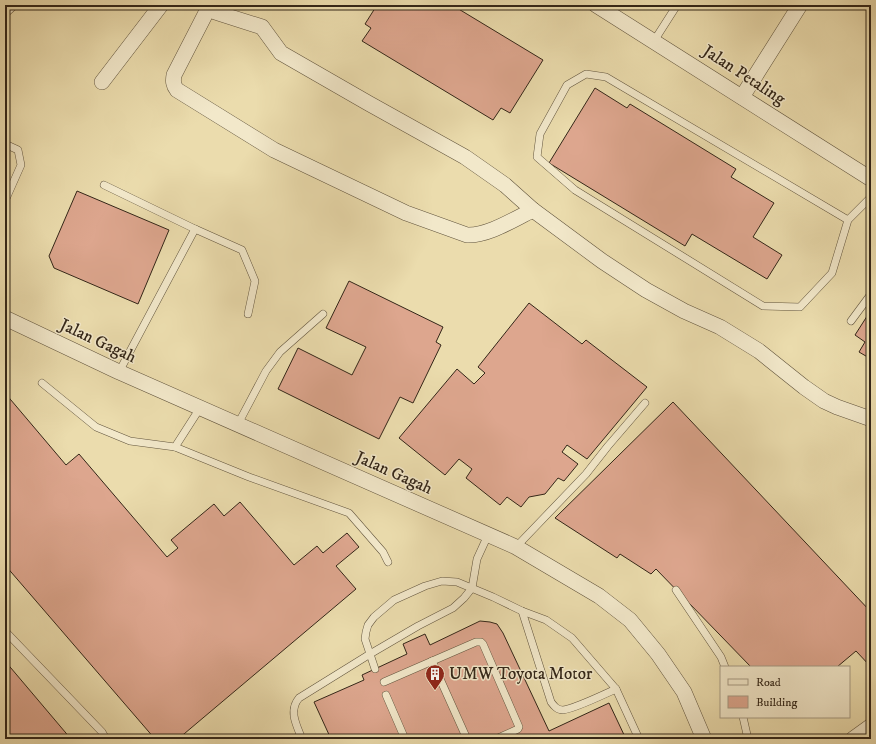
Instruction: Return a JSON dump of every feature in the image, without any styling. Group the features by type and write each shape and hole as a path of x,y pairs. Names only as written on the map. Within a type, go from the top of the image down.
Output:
{"street":[{"path":"102,82 161,5"},
{"name":"Jalan Petaling","path":"596,5 871,179"},
{"path":"742,97 800,5"},
{"path":"533,210 485,233 476,235 467,235 406,213 274,150 177,90 174,86 174,74 208,6 215,12 262,27 281,53 465,157 505,185 533,210 602,261 646,290 684,311 720,327 759,351 824,401 837,408 871,419"},
{"name":"Jalan Gagah","path":"5,318 119,372 516,547 599,596 630,620 658,654 684,692 704,739"},
{"path":"853,739 871,726"}],"lane":[{"path":"5,14 15,5"},
{"path":"654,41 677,5"},
{"path":"848,220 606,76 586,74 567,85 540,134 537,157 575,190 763,306 800,307 832,273 848,220 871,196"},
{"path":"5,144 18,150 21,165 5,202"},
{"path":"104,185 242,250 255,281 248,314"},
{"path":"119,372 195,229"},
{"path":"851,321 871,294"},
{"path":"238,424 266,370 280,352 323,314"},
{"path":"42,383 96,427 130,442 175,447 249,477 349,513 383,552 388,562"},
{"path":"516,547 586,474 645,403"},
{"path":"175,447 200,408"},
{"path":"302,739 293,711 294,703 298,698 418,626 453,608 472,588 477,559 488,535"},
{"path":"375,669 365,639 368,625 374,617 394,600 425,586 442,581 457,582 546,620 572,638 616,689 639,739"},
{"path":"676,590 724,666"},
{"path":"522,611 551,702 554,706 558,709 569,709 616,689"},
{"path":"5,630 102,732 106,739"},
{"path":"384,682 476,642 481,642 484,644 520,727 496,739"},
{"path":"432,661 467,739"},
{"path":"386,695 405,739"},
{"path":"743,718 748,739"}],"building":[{"path":"377,5 452,5 543,60 510,113 501,108 493,120 362,41 371,28 365,24"},
{"path":"595,88 627,108 630,104 736,169 731,177 774,203 753,237 782,255 767,279 692,234 685,246 549,163"},
{"path":"77,191 169,230 138,304 54,268 49,256"},
{"path":"349,281 443,327 436,342 441,345 413,403 400,397 379,439 278,389 298,348 352,375 366,347 326,328"},
{"path":"529,303 582,344 586,340 647,387 587,459 567,445 562,452 578,464 564,481 558,478 545,494 529,497 521,507 507,497 500,505 466,478 472,469 459,459 445,475 399,438 457,369 474,384 485,373 478,367"},
{"path":"871,310 871,359 859,352 865,342 855,335"},
{"path":"5,393 66,465 79,454 167,557 178,548 171,540 214,504 224,516 240,502 294,565 317,546 323,553 347,533 359,547 336,566 356,589 178,739 155,739 5,565"},
{"path":"673,402 871,612 871,667 856,651 838,666 750,666 656,569 651,574 620,554 617,558 555,518"},
{"name":"UMW Toyota Motor","path":"480,621 497,624 503,633 549,731 609,703 626,739 331,739 314,702 364,680 362,675 407,654 403,644 425,634 430,645"},
{"path":"5,661 71,739 5,739"}],"place":[{"name":"UMW Toyota Motor","path":"435,691"}]}
